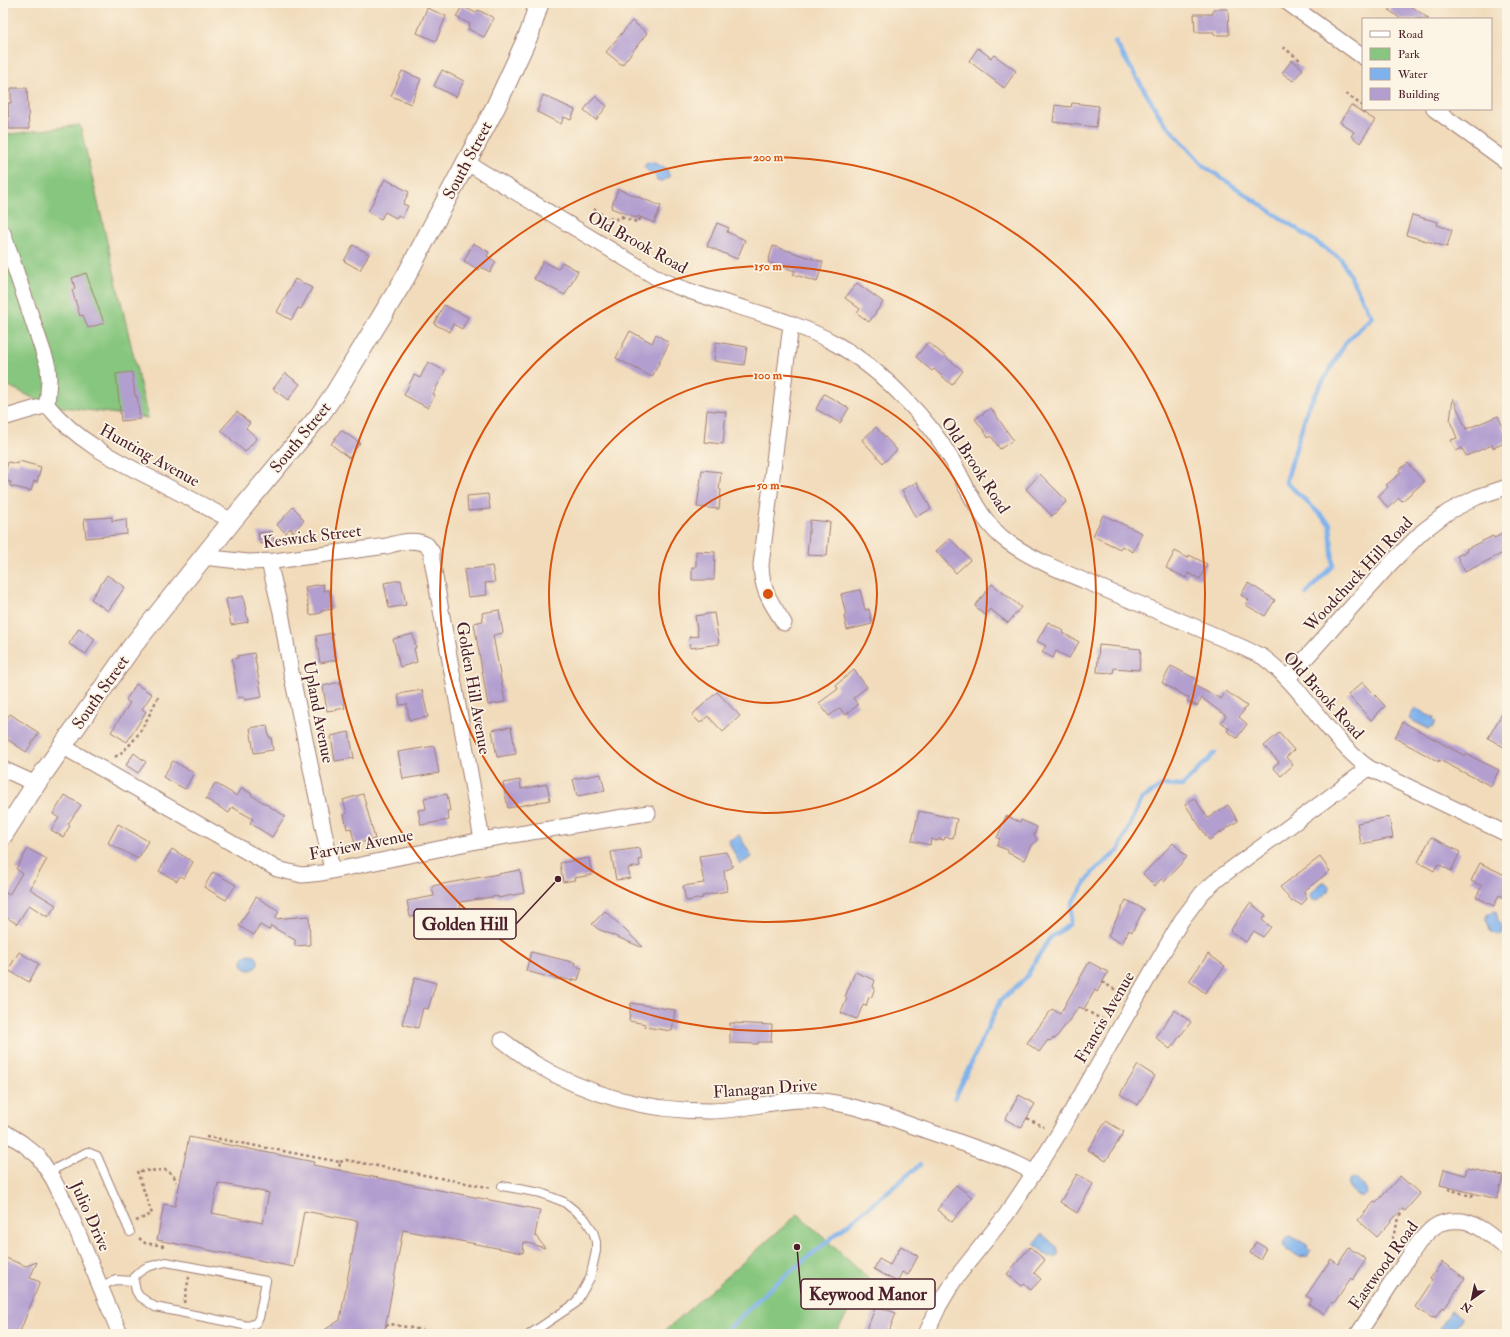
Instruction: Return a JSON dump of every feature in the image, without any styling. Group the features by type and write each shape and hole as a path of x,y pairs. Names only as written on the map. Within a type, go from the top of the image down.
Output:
{"street":[{"name":"South Street","path":"3,835 62,746 131,648 202,557 319,416 335,393 405,278 496,106 530,32 539,3"},
{"path":"1288,3 1362,56"},
{"path":"1435,110 1507,162"},
{"name":"Old Brook Road","path":"466,162 655,277 688,292 747,309 791,324 851,352 904,397 926,423 944,448 982,514 1005,540 1022,552 1057,569 1263,657 1288,678 1335,737 1355,758 1369,768 1507,834"},
{"path":"3,233 48,366 49,380 47,405 3,418"},
{"path":"784,623 766,594 763,584 761,565 791,324"},
{"name":"Hunting Avenue","path":"47,405 58,418 79,436 108,456 232,521"},
{"name":"Woodchuck Hill Road","path":"1288,678 1390,564 1422,532 1448,512 1477,497 1507,488"},
{"name":"Keswick Street","path":"202,557 248,562 269,562 387,546 402,542 415,541 426,544"},
{"name":"Golden Hill Avenue","path":"426,544 430,548 433,555 432,560 482,840"},
{"name":"Upland Avenue","path":"269,562 282,612 291,671 332,870"},
{"name":"Farview Avenue","path":"62,746 280,870 305,875 317,874 482,840 648,813"},
{"name":"Francis Avenue","path":"926,1334 939,1306 955,1279 1006,1215 1034,1174 1063,1127 1181,922 1202,893 1243,860 1369,768"},
{"path":"3,769 36,784"},
{"name":"Flanagan Drive","path":"502,1040 552,1073 595,1092 616,1099 678,1110 710,1111 785,1101 806,1100 832,1103 863,1109 940,1135 1005,1159 1034,1174"},
{"name":"Julio Drive","path":"3,1131 38,1156 60,1190 120,1334"},
{"name":"Eastwood Road","path":"1358,1334 1412,1252 1425,1235 1435,1226 1444,1222 1465,1222 1483,1231 1507,1249"}],"lane":[{"path":"49,1172 87,1152 97,1156 130,1232"},
{"path":"502,1186 541,1193 564,1202 585,1219 593,1232 596,1242 596,1252 590,1278 576,1303 530,1334"},
{"path":"166,1262 266,1281 259,1318 256,1323 248,1326 155,1308 139,1296 134,1286 134,1281 135,1276 147,1267 166,1262"},
{"path":"100,1286 116,1280 134,1281"}],"path":[{"path":"1283,47 1300,60 1299,63"},
{"path":"1346,94 1362,105"},
{"path":"594,209 613,220 622,216 638,223 641,218"},
{"path":"115,757 124,751 136,739 158,697"},
{"path":"1102,982 1121,993"},
{"path":"1085,1010 1105,1021"},
{"path":"1027,1118 1044,1127"},
{"path":"206,1138 220,1139 340,1162 346,1160 496,1188 502,1186"},
{"path":"339,1170 340,1162"},
{"path":"146,1217 152,1214 137,1171 167,1170 174,1176 176,1182"},
{"path":"1448,1189 1471,1196 1474,1194"},
{"path":"1392,1239 1401,1213"},
{"path":"130,1232 138,1234 139,1239 145,1243 164,1246"},
{"path":"186,1292 188,1286"},
{"path":"386,1326 390,1324 444,1334"}],"green space":[{"path":"80,125 148,418 47,405 3,383 3,135"},
{"path":"798,1214 869,1279 835,1334 661,1334"}],"water":[{"path":"651,162 666,168 670,176 663,181 657,181 655,175 644,167 647,163"},
{"path":"1415,708 1434,718 1433,721 1436,722 1432,728 1430,727 1429,729 1409,719"},
{"path":"739,835 752,857 740,864 728,841"},
{"path":"1323,882 1330,887 1329,891 1317,901 1313,900 1310,896 1311,892"},
{"path":"1494,911 1496,912 1498,920 1503,927 1501,933 1497,935 1491,932 1486,919 1488,914"},
{"path":"250,954 256,956 258,962 256,968 250,970 244,968 242,962 244,956"},
{"path":"1354,1178 1366,1188 1367,1193 1364,1196 1358,1196 1348,1187 1349,1181"},
{"path":"1042,1234 1058,1248 1057,1251 1059,1253 1055,1258 1052,1256 1049,1257 1034,1244"},
{"path":"1291,1236 1307,1245 1308,1250 1311,1251 1307,1257 1300,1257 1285,1249 1283,1244 1286,1238"},
{"path":"1451,1311 1462,1318 1451,1334 1445,1334 1439,1330"}],"building":[{"path":"1394,3 1407,3 1428,18 1400,18 1389,10"},
{"path":"462,6 476,13 478,10 494,18 484,37 468,29 470,24 456,17"},
{"path":"427,8 446,16 436,41 417,33"},
{"path":"1213,9 1228,9 1229,35 1214,35 1214,32 1195,32 1194,14 1213,14"},
{"path":"632,21 647,33 622,65 606,52"},
{"path":"978,48 991,58 994,55 1016,71 1004,88 969,61"},
{"path":"1292,60 1303,69 1293,81 1282,73"},
{"path":"442,70 464,81 456,97 434,86"},
{"path":"402,71 421,79 411,104 391,96"},
{"path":"11,88 27,88 29,129 9,129 8,103 11,103"},
{"path":"543,95 575,110 571,120 564,117 561,124 537,112"},
{"path":"595,96 607,106 596,120 584,110"},
{"path":"1072,103 1099,106 1096,127 1053,122 1055,105 1071,107"},
{"path":"1351,105 1375,120 1360,143 1351,136 1354,132 1340,122"},
{"path":"385,179 409,192 403,204 408,206 402,218 398,215 396,218 385,212 381,219 368,212"},
{"path":"618,189 661,206 654,223 638,216 637,218 611,208"},
{"path":"1412,215 1438,222 1437,225 1452,230 1447,247 1406,235"},
{"path":"717,223 729,228 727,232 745,240 737,259 707,246"},
{"path":"473,243 489,252 487,256 496,262 490,272 481,267 479,270 464,261"},
{"path":"353,245 369,254 360,270 344,261"},
{"path":"773,246 823,262 817,282 793,274 795,271 768,262"},
{"path":"543,261 558,269 562,262 578,271 565,295 534,279"},
{"path":"86,273 104,323 88,328 83,315 80,316 72,290 75,288 72,278"},
{"path":"295,279 312,288 301,309 298,308 291,320 277,312"},
{"path":"857,283 883,302 869,322 857,313 860,309 845,298"},
{"path":"444,305 468,317 462,329 453,324 450,332 434,324"},
{"path":"630,331 652,343 656,334 669,343 652,377 616,358"},
{"path":"716,342 747,347 744,365 714,361"},
{"path":"928,342 963,371 952,385 934,369 932,371 916,357"},
{"path":"428,362 445,371 433,394 435,395 428,408 404,395 414,375 420,378"},
{"path":"132,372 140,419 121,421 116,374"},
{"path":"285,373 300,384 288,400 273,389"},
{"path":"824,394 849,408 840,423 816,409"},
{"path":"1453,398 1466,429 1498,416 1507,436 1507,442 1493,448 1492,445 1466,456 1462,448 1456,451 1451,440 1457,438 1450,421"},
{"path":"991,408 1013,440 1000,449 991,436 989,438 975,419"},
{"path":"707,410 726,412 723,444 704,442"},
{"path":"237,412 250,423 246,428 257,438 245,452 221,430"},
{"path":"876,427 897,450 883,463 862,440"},
{"path":"341,430 360,443 349,458 331,444"},
{"path":"19,461 41,467 37,482 34,481 31,491 10,486 11,482 3,481 8,462 18,464"},
{"path":"1408,463 1424,482 1402,501 1399,498 1388,508 1378,496 1388,487 1386,485 1401,473 1399,470"},
{"path":"702,470 721,472 719,509 697,507"},
{"path":"1040,474 1067,501 1052,516 1026,489"},
{"path":"917,482 931,509 916,517 902,490"},
{"path":"488,494 490,509 468,511 467,496"},
{"path":"293,507 304,520 293,532 290,528 286,533 277,525"},
{"path":"1103,515 1142,533 1133,552 1122,546 1120,549 1093,536"},
{"path":"112,517 112,521 126,519 127,534 86,538 84,519"},
{"path":"810,520 830,522 827,556 807,555"},
{"path":"272,531 274,542 260,544 258,533"},
{"path":"1507,532 1507,551 1465,572 1457,556 1467,551 1466,549 1493,536 1494,538"},
{"path":"950,538 970,560 956,573 936,551"},
{"path":"696,551 715,552 714,580 692,580 692,567 696,567"},
{"path":"1175,551 1188,558 1189,555 1207,564 1200,579 1188,573 1186,578 1166,568"},
{"path":"492,566 495,582 485,583 487,595 468,597 464,570"},
{"path":"107,575 125,587 108,611 91,599"},
{"path":"401,580 406,605 389,608 384,583"},
{"path":"1248,583 1275,600 1265,616 1246,605 1249,600 1241,595"},
{"path":"323,584 324,591 329,590 333,609 310,615 305,587"},
{"path":"992,584 1021,607 1008,623 990,609 985,615 975,606"},
{"path":"860,590 865,610 869,609 872,624 847,630 844,616 846,615 841,594"},
{"path":"243,596 248,622 231,625 226,599"},
{"path":"499,610 503,633 493,635 505,702 488,705 474,623 483,621 482,613"},
{"path":"714,613 719,644 690,648 689,637 698,636 695,616"},
{"path":"1048,622 1079,642 1069,658 1056,651 1053,658 1042,652 1046,646 1037,641"},
{"path":"79,628 95,639 86,654 69,644"},
{"path":"332,633 336,660 320,663 316,636"},
{"path":"413,634 417,662 400,667 393,639"},
{"path":"1099,645 1141,649 1139,670 1114,668 1113,673 1097,672"},
{"path":"254,653 262,697 245,700 244,697 238,698 232,659 238,658 237,656"},
{"path":"1171,666 1198,680 1195,686 1221,699 1226,691 1247,706 1239,717 1247,724 1237,738 1227,731 1229,728 1221,722 1226,716 1202,698 1197,706 1187,701 1189,698 1162,683"},
{"path":"854,670 867,687 853,698 858,705 845,715 840,708 829,716 819,703 838,689 836,685"},
{"path":"340,682 345,708 327,711 323,686"},
{"path":"1363,682 1385,706 1371,720 1348,695"},
{"path":"136,684 152,694 142,709 146,712 127,742 111,732 130,703 126,700"},
{"path":"422,690 428,717 409,720 407,704 400,705 398,694"},
{"path":"717,692 740,716 723,732 708,716 700,723 692,715"},
{"path":"1507,705 1507,749 1488,738"},
{"path":"10,714 39,733 26,752 7,739 8,737 3,734 3,724"},
{"path":"1403,722 1465,756 1466,754 1499,770 1491,786 1439,760 1439,762 1395,738"},
{"path":"267,725 273,750 254,753 250,728"},
{"path":"511,727 516,754 497,757 492,730"},
{"path":"349,732 354,758 335,761 331,736"},
{"path":"1279,733 1294,750 1286,757 1293,765 1281,776 1273,767 1279,762 1264,746"},
{"path":"434,746 439,773 403,779 398,752"},
{"path":"134,753 146,762 138,773 126,765"},
{"path":"173,761 194,773 185,789 163,777"},
{"path":"601,774 605,791 577,796 573,779"},
{"path":"520,780 521,789 547,784 550,800 508,808 503,783"},
{"path":"215,783 237,796 242,788 285,816 272,837 250,823 253,819 232,807 229,813 206,799"},
{"path":"363,794 375,839 355,844 351,828 347,829 344,814 347,813 343,800"},
{"path":"447,794 450,811 447,811 449,820 421,825 418,810 426,809 424,798"},
{"path":"65,795 81,805 68,824 70,826 63,837 51,830 59,818 53,814"},
{"path":"1194,798 1208,818 1228,805 1238,821 1209,840 1185,804"},
{"path":"919,811 957,819 953,838 945,837 944,840 938,839 938,841 931,839 930,845 912,841"},
{"path":"1006,816 1020,822 1021,820 1037,827 1034,835 1037,839 1034,844 1031,845 1024,860 1008,853 1008,850 997,846 1000,839 997,838"},
{"path":"1389,817 1393,838 1361,844 1357,823"},
{"path":"118,824 148,841 138,859 108,843"},
{"path":"1431,837 1460,852 1451,871 1438,864 1434,871 1418,862"},
{"path":"1173,843 1187,857 1164,882 1161,879 1155,886 1143,874"},
{"path":"640,848 642,859 639,860 640,866 628,868 630,878 616,880 611,852"},
{"path":"28,849 47,859 30,889 56,905 48,917 29,905 17,924 3,915 3,891 9,895 22,873 16,869"},
{"path":"172,849 193,862 184,878 180,876 177,881 159,871"},
{"path":"726,852 733,867 724,871 727,891 686,901 683,886 704,883 699,856"},
{"path":"1320,857 1330,871 1304,891 1307,899 1301,905 1294,901 1292,902 1280,887"},
{"path":"589,858 592,875 574,878 575,880 563,882 560,863"},
{"path":"1480,863 1507,876 1507,899 1499,895 1494,906 1476,897 1482,886 1471,881"},
{"path":"520,870 524,893 498,898 498,896 460,902 461,910 449,912 449,910 410,917 407,901 434,896 432,886"},
{"path":"213,872 236,885 226,900 204,887"},
{"path":"256,897 279,911 275,919 309,916 310,945 295,946 295,940 271,926 269,930 260,925 254,935 239,926"},
{"path":"1126,900 1144,909 1132,932 1129,930 1122,944 1108,936"},
{"path":"1250,903 1266,915 1262,920 1271,927 1263,937 1254,931 1246,942 1230,931"},
{"path":"605,911 642,946 641,947 598,929 592,924"},
{"path":"19,952 39,964 29,982 8,970"},
{"path":"531,952 576,963 575,966 582,968 578,980 572,979 572,981 561,978 560,980 526,971"},
{"path":"1208,954 1225,966 1205,993 1189,981"},
{"path":"1089,962 1108,972 1097,992 1095,990 1084,1009 1079,1007 1055,1039 1053,1038 1050,1041 1048,1040 1039,1052 1027,1043 1052,1009 1060,1014"},
{"path":"855,972 875,980 873,987 875,988 871,998 869,997 866,1006 863,1005 857,1019 841,1013 847,998 845,997"},
{"path":"415,977 436,983 428,1009 423,1008 418,1028 402,1024"},
{"path":"631,1003 675,1010 672,1031 645,1027 646,1024 629,1021"},
{"path":"1175,1010 1191,1022 1170,1049 1155,1037"},
{"path":"730,1023 772,1025 771,1042 758,1042 758,1044 730,1043"},
{"path":"1138,1065 1155,1076 1138,1105 1120,1094"},
{"path":"1019,1095 1035,1104 1021,1128 1005,1119"},
{"path":"1106,1121 1124,1132 1106,1161 1088,1150"},
{"path":"189,1137 314,1162 313,1165 540,1210 535,1235 545,1248 524,1242 523,1253 403,1230 384,1334 318,1334 340,1320 358,1221 304,1211 294,1267 157,1240 164,1204 175,1206","holes":["218,1183 269,1193 263,1223 212,1213"]},
{"path":"1467,1168 1503,1176 1497,1199 1440,1185 1444,1169 1465,1175"},
{"path":"1077,1174 1093,1184 1077,1213 1060,1202"},
{"path":"1400,1176 1420,1194 1405,1211 1402,1209 1377,1237 1358,1220 1374,1202 1376,1203"},
{"path":"956,1185 972,1197 952,1222 937,1210"},
{"path":"1256,1242 1266,1248 1260,1259 1250,1253"},
{"path":"901,1246 918,1256 908,1275 902,1272 897,1282 874,1269 879,1259 890,1265"},
{"path":"1030,1247 1045,1260 1034,1273 1041,1279 1031,1290 1024,1284 1022,1286 1007,1274"},
{"path":"1349,1248 1366,1259 1353,1280 1351,1278 1334,1303 1332,1302 1324,1314 1309,1304 1312,1299 1306,1296 1331,1259 1338,1264"},
{"path":"3,1257 26,1266 37,1262 30,1278 40,1282 19,1334 3,1334"},
{"path":"1442,1262 1465,1278 1444,1309 1442,1307 1435,1318 1432,1318 1415,1307 1432,1281 1430,1279"},
{"path":"876,1306 896,1313 888,1334 865,1334"}],"waterway":[{"path":"1115,42 1163,121 1204,166 1341,259 1372,317 1346,342 1308,407 1286,482 1330,524 1333,565 1306,594"},
{"path":"955,1098 1000,1001 1025,979 1049,939 1070,924 1072,903 1093,872 1118,851 1142,799 1163,785 1182,786 1215,753"},
{"path":"723,1334 767,1291 920,1165"}],"place":[{"name":"Golden Hill","path":"558,879"},
{"name":"Keywood Manor","path":"797,1247"}]}
